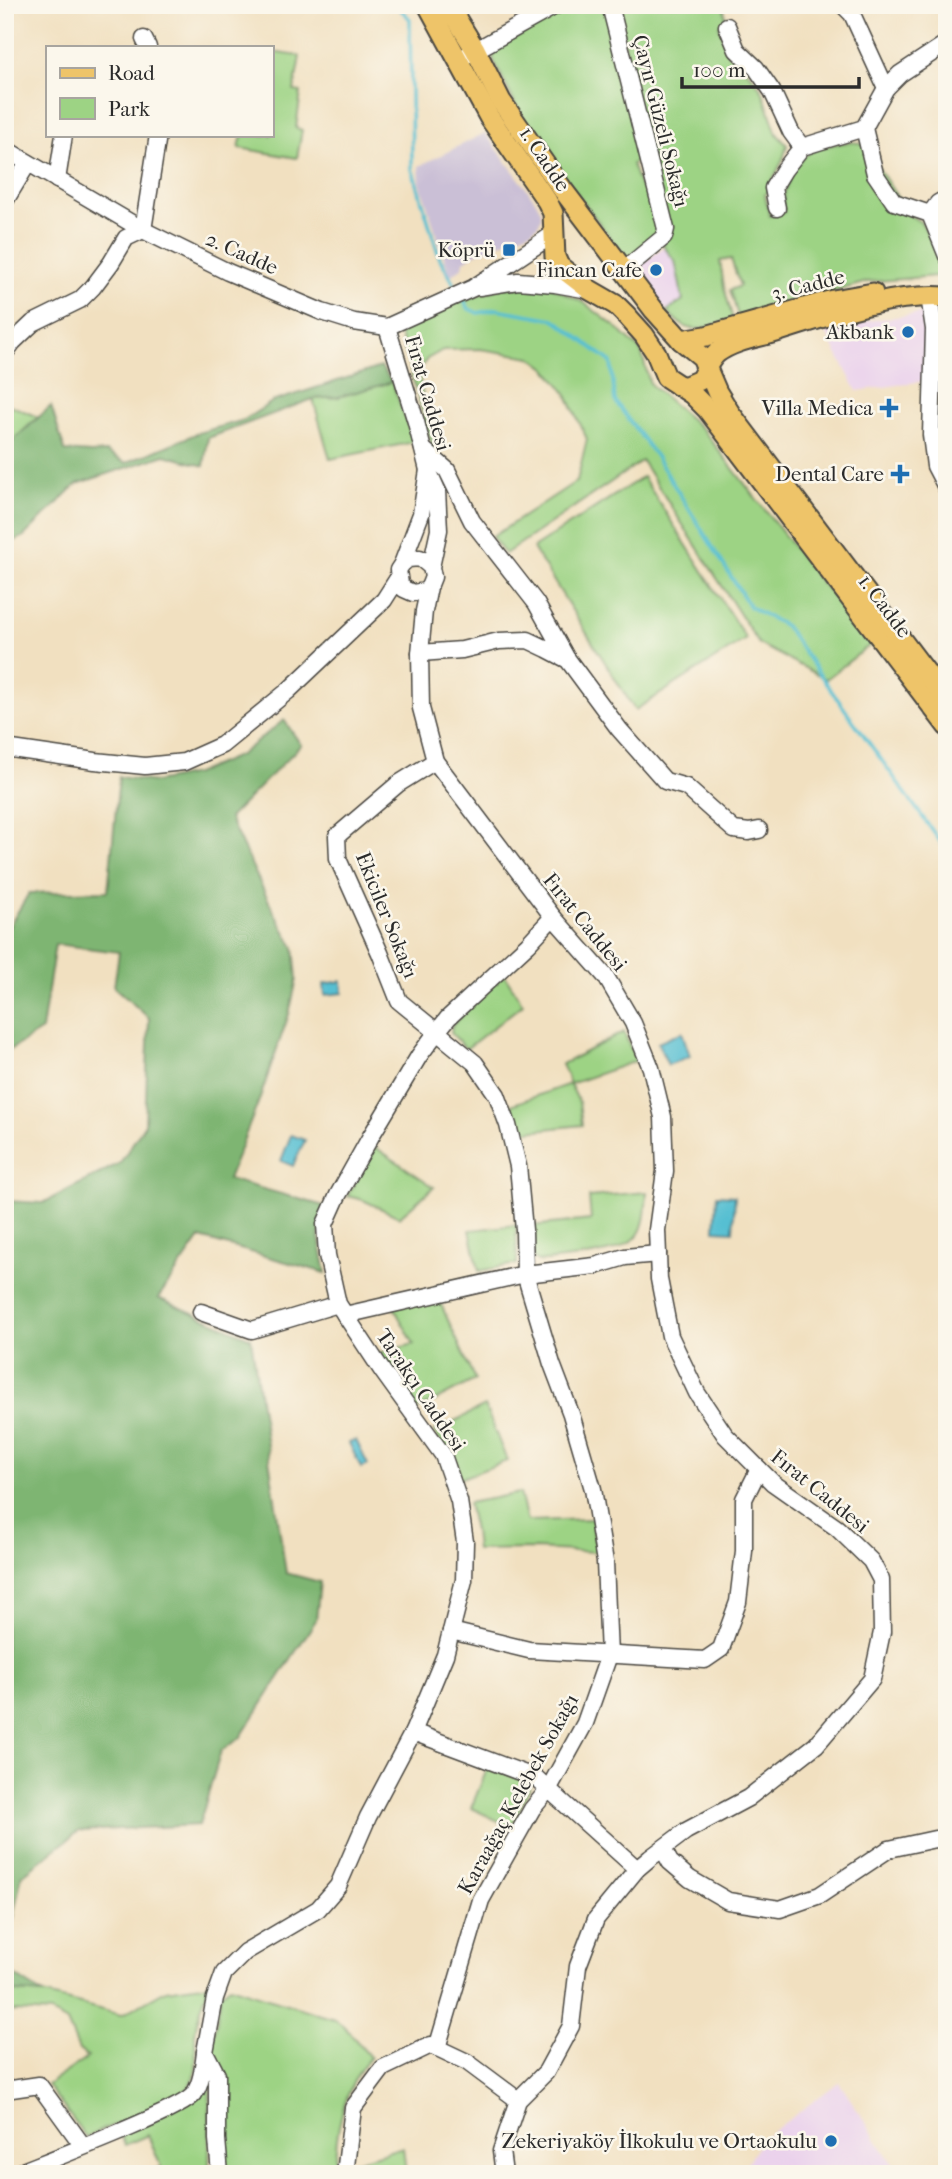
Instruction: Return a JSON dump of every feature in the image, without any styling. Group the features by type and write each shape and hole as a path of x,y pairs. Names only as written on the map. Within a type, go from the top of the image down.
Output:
{"main road":[{"name":"1. Cadde","path":"428,5 489,117 547,201 553,213 555,257 559,266 627,316 650,344 666,377 692,394 707,409 947,726"},
{"name":"1. Cadde","path":"448,5 501,101 596,234 654,310 681,340 702,357 717,392 730,412 947,700"},
{"path":"555,233 573,227 596,234"},
{"name":"3. Cadde","path":"681,340 706,336 833,300 923,286 947,286"},
{"name":"3. Cadde","path":"706,365 716,354 739,342 824,317 891,301 938,297"},
{"path":"679,386 700,380 706,365"}],"street":[{"path":"458,60 557,5"},
{"name":"Çayır Güzeli Sokağı","path":"610,5 666,229 664,237 624,270"},
{"path":"843,5 852,14 886,88"},
{"path":"727,26 737,50 756,68 772,90 791,132 802,147"},
{"path":"947,43 900,75 886,88 864,128 875,174 894,202 930,214 947,256"},
{"path":"777,208 772,188 802,147 864,128"},
{"path":"57,180 64,136"},
{"path":"5,354 13,342 33,323 80,300 93,287 126,238 143,230 158,136"},
{"name":"2. Cadde","path":"5,149 143,230 228,272 322,312 354,322 387,327"},
{"path":"5,201 28,163"},
{"path":"930,214 938,203 947,198"},
{"path":"387,327 462,293 555,233"},
{"path":"462,293 518,281 590,290"},
{"path":"938,297 934,329 931,435 935,466 947,489"},
{"name":"Fırat Caddesi","path":"387,327 428,470 437,490 439,530 431,567"},
{"path":"423,449 447,470 472,521 536,603 568,660 620,729 665,781 686,787 734,830 759,830"},
{"name":"Fırat Caddesi","path":"384,600 400,571 421,514 428,470"},
{"path":"5,748 145,766 184,762 222,745 288,691 384,600 411,593 425,591 433,577 431,567 424,560 415,558 400,571 404,589 411,593 424,611"},
{"name":"Fırat Caddesi","path":"429,587 420,653 421,708 435,761 553,917 606,977 633,1023 651,1068 663,1117 665,1171 657,1230 659,1279 670,1336 698,1393 725,1436 773,1483 837,1528 871,1561 881,1580 882,1632 872,1679 816,1745 748,1798 687,1831 637,1869 596,1919 578,1966 571,2026 546,2072 518,2100 500,2151 504,2174"},
{"path":"420,653 462,650 499,641 528,640 568,660"},
{"name":"Ekiciler Sokağı","path":"435,761 398,784 337,836 338,859 399,1001 436,1033"},
{"name":"Tarakçı Caddesi","path":"15,2174 168,2110 193,2096 200,2081 215,1998 224,1973 245,1952 318,1909 338,1886 368,1817 413,1732 444,1655 464,1580 465,1542 459,1501 443,1455 383,1372 342,1309 327,1255 325,1224 371,1136 419,1056 436,1033 448,1018 528,944 553,917"},
{"name":"Karaağaç Kelebek Sokağı","path":"436,1033 475,1063 497,1095 508,1125 518,1166 525,1274 593,1489 605,1562 609,1655 584,1723 548,1790 532,1809 481,1900 437,2048"},
{"path":"201,1312 252,1330 342,1309 525,1274 595,1266 625,1257 658,1254"},
{"path":"451,1631 529,1650 705,1660 721,1649 738,1602 744,1550 744,1499 759,1469"},
{"path":"413,1732 536,1778 637,1869"},
{"path":"663,1849 670,1862 690,1879 728,1901 780,1909 820,1895 889,1849 935,1839 947,1840"},
{"path":"345,2174 353,2108 383,2068 430,2045 467,2063 518,2100"},
{"path":"205,2052 217,2076 220,2174"},
{"path":"5,2090 38,2085 83,2146"}],"shaded area":[{"path":"485,133 535,200 541,211 541,218 531,231 475,254 450,276 420,183 419,166"},
{"path":"664,247 675,261 683,300 667,311 634,270"},
{"path":"924,313 927,325 924,381 857,391 825,331 868,321"},
{"path":"839,2082 894,2166 871,2174 739,2174 763,2139"}],"green space":[{"path":"577,5 606,5 643,156 632,164 640,187 651,189 660,232 628,261 538,142 520,114 493,59 495,49 500,45"},
{"path":"617,5 723,5 727,24 719,26 728,54 751,75 762,90 777,134 787,145 783,160 765,195 770,216 784,212 786,188 803,157 820,148 836,144 863,144 908,214 922,223 939,255 942,273 936,276 867,282 739,319 730,290 740,286 731,259 720,261 733,320 697,329 683,326 667,311 683,300 675,261 664,247"},
{"path":"273,52 300,56 294,91 301,92 296,128 302,130 297,158 239,148 242,136 273,136"},
{"path":"550,286 583,302 641,351 650,384 703,430 820,581 874,642 826,679 759,644 642,461 505,554 492,537 577,481 587,439 566,393 547,369 531,357 480,349 443,350 427,359 419,371 437,449 433,449 399,331 459,302 501,288"},
{"path":"381,367 392,382 338,397 313,399 208,438 204,466 165,455 77,484 23,537 5,545 5,448 51,406 65,451 106,452 126,463 198,433 244,420 272,402"},
{"path":"392,382 414,442 330,459 313,399 338,397"},
{"path":"5,403 38,417 5,448"},
{"path":"643,477 746,639 635,710 533,548"},
{"path":"284,720 301,745 229,818 274,912 294,947 297,979 289,1014 228,1179 324,1206 319,1237 326,1273 200,1238 158,1298 251,1338 286,1573 320,1582 316,1620 240,1738 221,1751 199,1825 79,1831 22,1875 5,1955 5,1201 43,1203 120,1163 145,1124 149,1018 114,987 119,952 55,944 42,1030 5,1053 5,974 10,968 5,963 5,933 29,893 108,891 119,777 155,782 195,774 240,755"},
{"path":"504,974 523,1004 466,1049 451,1033 452,1025"},
{"path":"624,1032 636,1061 570,1084 562,1064"},
{"path":"570,1084 579,1102 582,1125 518,1132 511,1105"},
{"path":"375,1147 434,1187 399,1217 363,1200 347,1196"},
{"path":"647,1192 643,1225 638,1235 630,1242 619,1248 591,1255 538,1262 533,1258 531,1226 591,1220 589,1197"},
{"path":"516,1225 517,1264 479,1271 470,1230"},
{"path":"439,1300 475,1380 417,1410 378,1353 414,1344 393,1306"},
{"path":"485,1406 507,1461 459,1479 434,1431"},
{"path":"520,1493 527,1521 592,1519 596,1552 476,1550 468,1503"},
{"path":"488,1767 528,1781 531,1785 511,1827 471,1808"},
{"path":"5,1969 43,1994 5,1991"},
{"path":"209,1984 196,2027 196,2070 191,2084 176,2099 86,2137 47,2085 88,2057 79,2050 67,2022 51,2013 5,2013 5,1991 43,1994 121,2015 166,1990"},
{"path":"230,1986 334,2019 345,2027 370,2057 353,2082 342,2112 336,2143 335,2174 224,2174 212,2049 221,1993"},
{"path":"204,2086 210,2086 209,2174 145,2174 161,2167 148,2135 125,2145 120,2134"},
{"path":"403,2147 406,2174 349,2174 349,2163"}],"water":[{"path":"342,981 343,993 325,995 324,984"},
{"path":"682,1032 690,1056 668,1065 658,1043"},
{"path":"291,1135 305,1140 293,1166 281,1161"},
{"path":"717,1195 735,1196 733,1231 715,1230"},
{"path":"356,1440 368,1465 361,1468 349,1443"}],"waterway":[{"path":"396,5 410,19 412,169 440,259 457,289"},
{"path":"463,299 469,309 478,313 496,309 554,319 611,362 615,401 657,458 750,607 785,626 947,851"}],"place":[{"name":"Köprü","path":"509,250"},
{"name":"Fincan Cafe","path":"656,270"},
{"name":"Akbank","path":"908,332"},
{"name":"Villa Medica","path":"889,408"},
{"name":"Dental Care","path":"900,474"},
{"name":"Zekeriyaköy İlkokulu ve Ortaokulu","path":"831,2141"}]}
